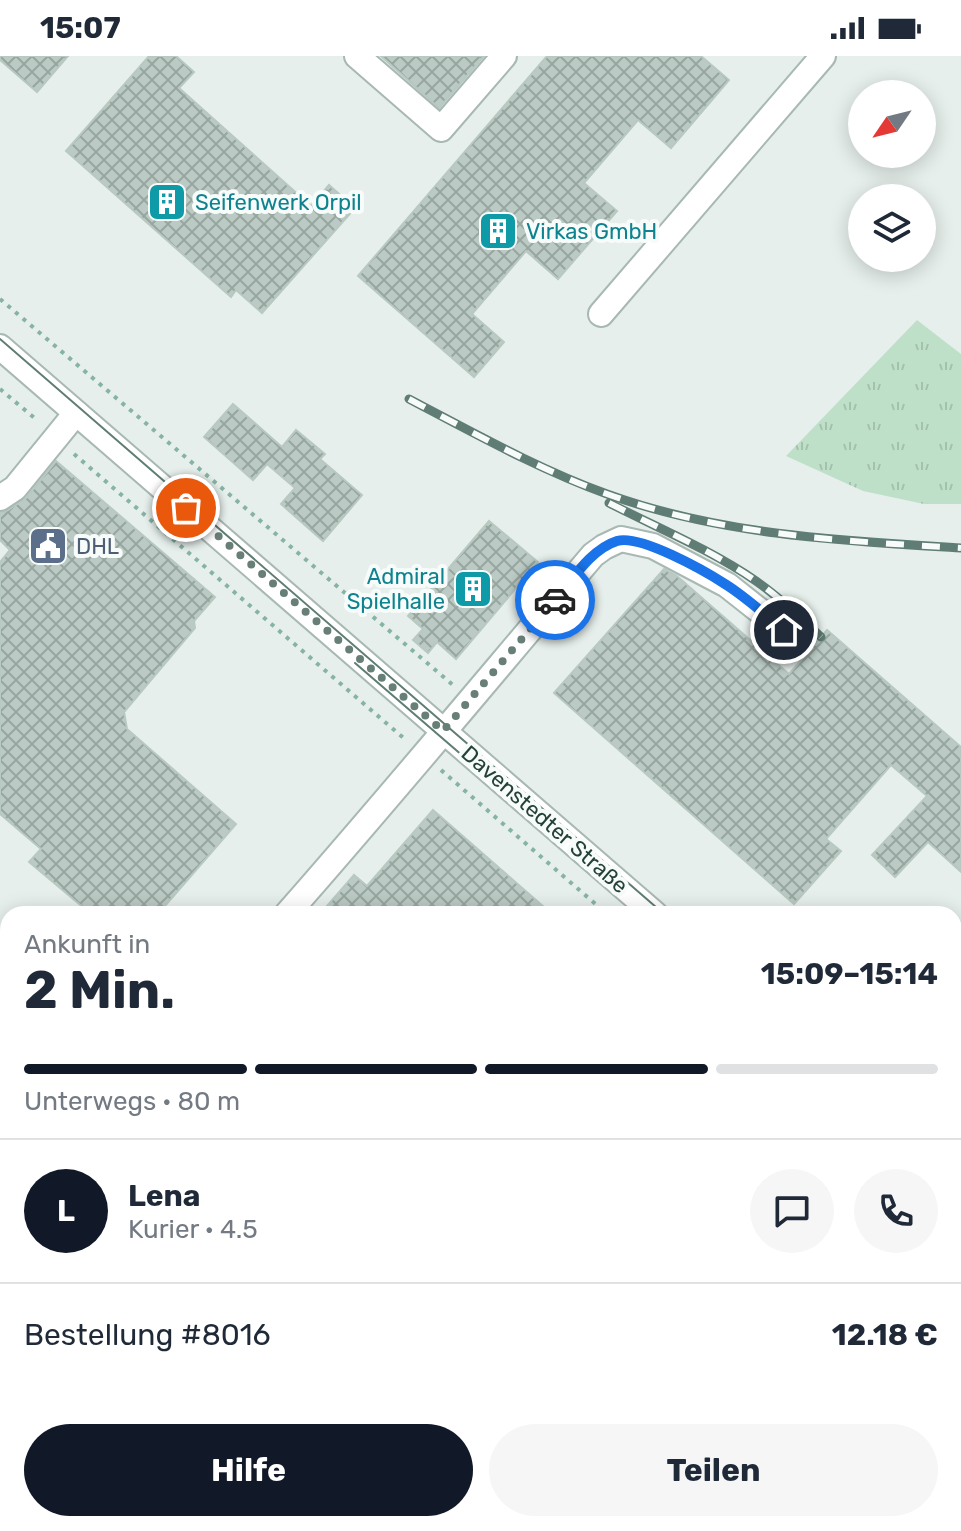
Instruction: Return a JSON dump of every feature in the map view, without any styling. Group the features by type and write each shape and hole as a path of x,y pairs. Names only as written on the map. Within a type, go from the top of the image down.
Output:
{"street":[{"path":"357,56 441,129 504,56"},
{"path":"601,314 823,56"},
{"name":"Davenstedter Straße","path":"0,347 646,906"},
{"path":"0,498 15,488 76,413"},
{"path":"294,906 593,555 604,547 621,539 653,546 727,585 784,630"}],"path":[{"path":"0,299 470,699"},
{"path":"0,389 598,906"}],"green space":[{"path":"917,320 961,354 961,504 924,504 863,491 786,456"}],"building":[{"path":"0,56 68,56 37,92 0,60"},
{"path":"149,56 176,56 194,72 179,88 311,206 329,185 355,208 262,313 236,290 231,297 66,151"},
{"path":"381,56 484,56 439,108"},
{"name":"Virkas GmbH","path":"547,56 701,56 729,80 671,148 638,120 584,183 617,211 558,279 526,251 472,314 504,342 474,377 358,276"},
{"path":"233,404 282,447 296,430 325,454 320,459 362,495 323,541 281,504 295,488 267,464 253,480 204,437"},
{"path":"56,461 215,597 194,621 195,628 124,712 127,729 236,824 165,906 81,906 29,862 41,849 0,814 0,562 10,550 0,540 0,513 26,498"},
{"name":"Admiral Spielhalle","path":"489,521 538,562 456,659 437,642 428,653 413,640 423,629 408,616"},
{"path":"664,569 677,576 789,674 827,630 961,747 961,872 928,842 895,877 872,855 927,796 891,765 826,839 841,851 794,904 554,693"},
{"path":"433,810 543,906 327,906 354,875 367,886"}],"tram line":[{"path":"0,339 655,906"},
{"path":"355,663 485,775"}],"railway":[{"path":"409,399 556,473 650,508 693,519 782,534 961,548"},
{"path":"609,503 739,570 773,594 821,637"}],"way so far":[{"path":"186,508 443,731 555,600"}],"place":[{"name":"Seifenwerk Orpil","path":"167,202"},
{"name":"Virkas GmbH","path":"498,231"},
{"name":"DHL","path":"48,546"},
{"name":"Admiral Spielhalle","path":"473,589"}],"route":[{"path":"555,600 593,555 621,539 653,546 727,585 784,630"}]}
